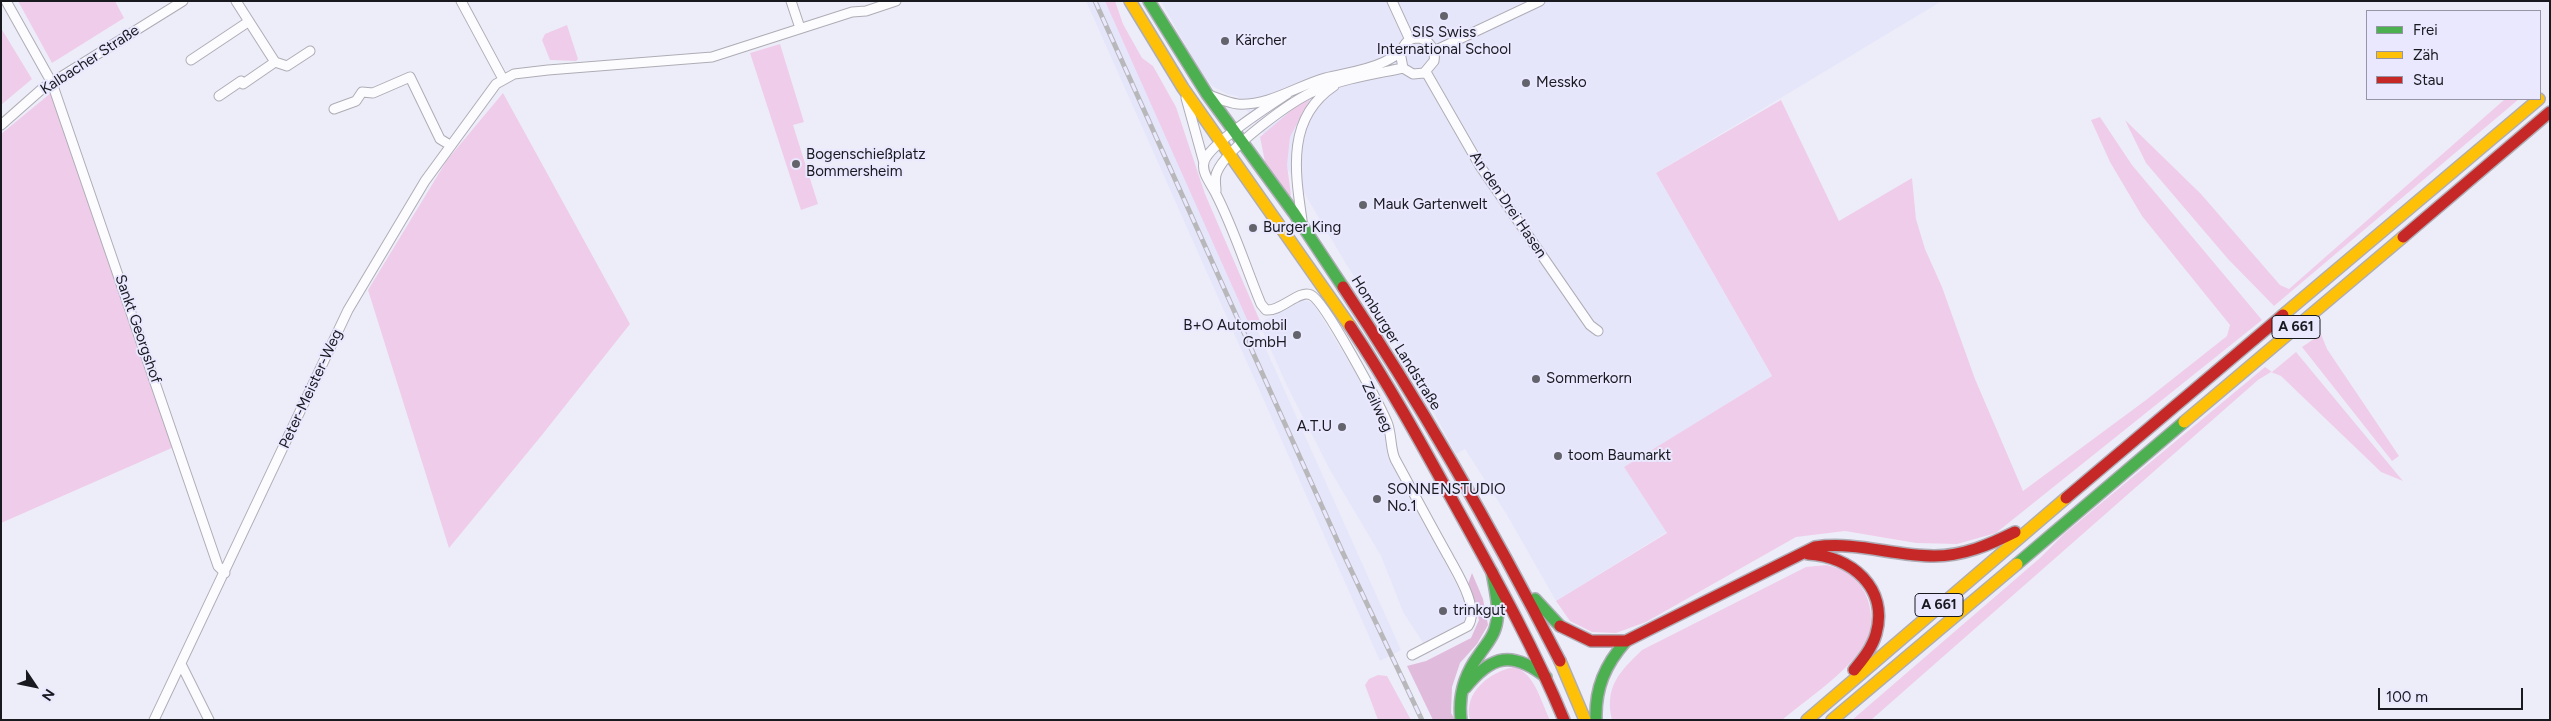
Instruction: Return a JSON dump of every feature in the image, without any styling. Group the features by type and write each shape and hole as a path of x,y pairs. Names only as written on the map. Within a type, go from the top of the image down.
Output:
{"main road":[{"name":"Homburger Landstraße","path":"1130,1 1184,88 1253,190 1313,270 1383,375 1492,572 1546,677 1564,720"},
{"name":"Homburger Landstraße","path":"1149,1 1207,94 1302,225 1399,371 1518,579 1558,658 1585,720"},
{"name":"A 661","path":"1807,720 2046,515 2539,100"},
{"name":"A 661","path":"1833,719 2550,112"},
{"name":"A 661","path":"1795,556 1815,547 1844,542 1917,554 1950,555 1982,548 2046,515"},
{"path":"1518,579 1560,626 1585,640 1612,643 1626,641 1795,556 1824,554 1845,562 1863,575 1876,601 1878,616 1872,645 1833,697"},
{"path":"1461,720 1460,697 1466,672 1490,640 1495,629 1497,599 1492,572"},
{"path":"1596,720 1595,697 1598,685 1610,661 1626,641"},
{"path":"1460,697 1475,676 1505,660 1521,660 1546,677"}],"street":[{"name":"Sankt Georgshof","path":"6,1 52,83 218,566 225,573"},
{"name":"Kalbacher Straße","path":"1,124 52,83 183,1"},
{"path":"236,1 275,62 287,66 310,51"},
{"path":"461,1 502,78 514,74 548,70 712,57 800,28 896,1"},
{"path":"791,1 800,28"},
{"path":"1392,1 1410,40"},
{"path":"1434,51 1540,1"},
{"path":"191,60 248,22"},
{"path":"1207,94 1238,104 1286,94 1326,78 1350,74 1380,64 1400,52 1410,40 1421,39 1427,41 1434,51 1434,61 1426,72 1413,74 1400,63 1400,52"},
{"path":"219,96 241,81 243,84 275,62"},
{"name":"Zeilweg","path":"1216,194 1216,173 1230,154 1300,98 1341,82 1404,68"},
{"name":"An den Drei Hasen","path":"1426,72 1480,166 1590,325 1598,331"},
{"path":"334,110 356,101 362,92 373,92 410,77 440,140 450,145"},
{"name":"Peter-Meister-Weg","path":"154,720 348,310 408,208 450,145 502,78"},
{"path":"1302,225 1295,177 1295,155 1301,129 1318,100 1341,82"},
{"name":"Zeilweg","path":"1184,88 1204,163 1204,170 1216,194 1261,304 1266,310 1273,311 1304,294 1311,295 1317,299 1338,332 1387,422 1394,457 1465,589 1473,615 1468,626 1412,655"},
{"path":"1204,163 1209,153 1222,142 1286,94"},
{"path":"181,664 209,720"}],"shaded area":[{"path":"18,1 115,1 124,18 52,63"},
{"path":"1086,1 1110,1 1401,650 1380,661"},
{"path":"1105,1 1115,1 1123,24 1142,58 1153,66 1176,107 1205,194 1260,321 1250,326"},
{"path":"1161,1 1942,1 1656,173 1772,376 1625,467 1667,532 1556,601 1507,515 1465,449 1456,454 1389,330 1346,264 1306,196 1237,96 1227,94 1212,86 1198,68"},
{"path":"567,25 578,59 576,61 550,60 542,40 545,34"},
{"path":"1,28 32,79 1,105"},
{"name":"Bogenschießplatz Bommersheim","path":"780,44 804,122 793,125 818,204 801,210 750,53"},
{"path":"52,92 174,447 1,523 1,134"},
{"path":"503,93 630,324 449,548 368,290 447,160"},
{"path":"1310,99 1290,137 1287,165 1291,195 1288,196 1265,162 1260,137 1294,108"},
{"path":"1781,100 1839,221 1912,178 1916,219 1925,249 1942,287 1975,379 2023,491 2146,400 2227,336 2230,325 2142,216 2110,162 2091,120 2100,117 2132,165 2262,320 1996,533 1957,544 1916,543 1845,531 1796,537 1646,622 1616,633 1592,632 1570,621 1556,601 1667,533 1624,467 1772,376 1656,173"},
{"path":"2504,100 2518,100 2274,306 2228,259 2146,163 2125,120 2201,194 2280,285 2289,289"},
{"path":"1304,300 1313,303 1357,375 1380,420 1387,440 1389,454 1465,601 1469,619 1466,625 1425,646 1403,612 1381,556 1330,470 1287,386 1259,323"},
{"path":"2321,334 2327,349 2399,456 2392,461 2302,347"},
{"path":"2296,352 2403,481 2381,472 2281,376 2271,372 2258,380 1871,720 1852,720 2040,558 2064,534 2265,367 2272,372"},
{"path":"1827,565 1843,570 1861,586 1870,606 1870,628 1862,648 1846,667 1782,720 1612,720 1610,698 1612,689 1627,665 1642,650 1806,567"},
{"path":"1472,573 1483,599 1488,625 1477,644 1460,663 1452,687 1451,713 1455,720 1433,720 1407,666 1426,661 1471,638 1479,620 1468,584"},
{"path":"1514,667 1527,675 1532,682 1550,720 1470,720 1469,710 1471,701 1480,685 1496,673"},
{"path":"1378,675 1387,676 1411,720 1378,720 1365,685 1369,679"}],"railway":[{"path":"1095,1 1342,551 1422,720"}],"traffic: fast":[{"path":"1149,1 1207,94 1294,213 1343,287"},
{"path":"2017,564 2184,422"},
{"path":"1461,720 1460,702 1463,686 1469,670 1492,636 1497,622 1497,600 1492,572"},
{"path":"1535,599 1560,626"},
{"path":"1596,720 1597,698 1603,678 1612,659 1626,641"},
{"path":"1465,688 1484,668 1503,660 1523,663 1546,677"}],"traffic: slow":[{"path":"1130,1 1183,88 1350,326"},
{"path":"2283,315 2538,100"},
{"path":"2184,422 2403,237"},
{"path":"1807,720 2066,498"},
{"path":"1832,720 2017,564"},
{"path":"1560,661 1585,720"}],"traffic: jam":[{"path":"2403,237 2550,112"},
{"path":"1343,287 1373,332 1457,471 1510,565 1560,661"},
{"path":"2066,498 2283,315"},
{"path":"1350,326 1404,413 1483,556 1526,637 1564,720"},
{"path":"1560,626 1591,641 1626,641 1815,547 1860,547 1904,554 1945,556 1976,549 2015,532"},
{"path":"1808,554 1824,556 1852,568 1872,589 1877,602 1879,617 1876,634 1867,653 1854,670"}],"place":[{"name":"SIS Swiss International School","path":"1444,16"},
{"name":"Kärcher","path":"1225,41"},
{"name":"Messko","path":"1526,83"},
{"name":"Bogenschießplatz Bommersheim","path":"796,164"},
{"name":"Mauk Gartenwelt","path":"1363,205"},
{"name":"Burger King","path":"1253,228"},
{"name":"B+O Automobil GmbH","path":"1297,335"},
{"name":"Sommerkorn","path":"1536,379"},
{"name":"A.T.U","path":"1342,427"},
{"name":"toom Baumarkt","path":"1558,456"},
{"name":"SONNENSTUDIO No.1","path":"1377,499"},
{"name":"trinkgut","path":"1443,611"}]}
